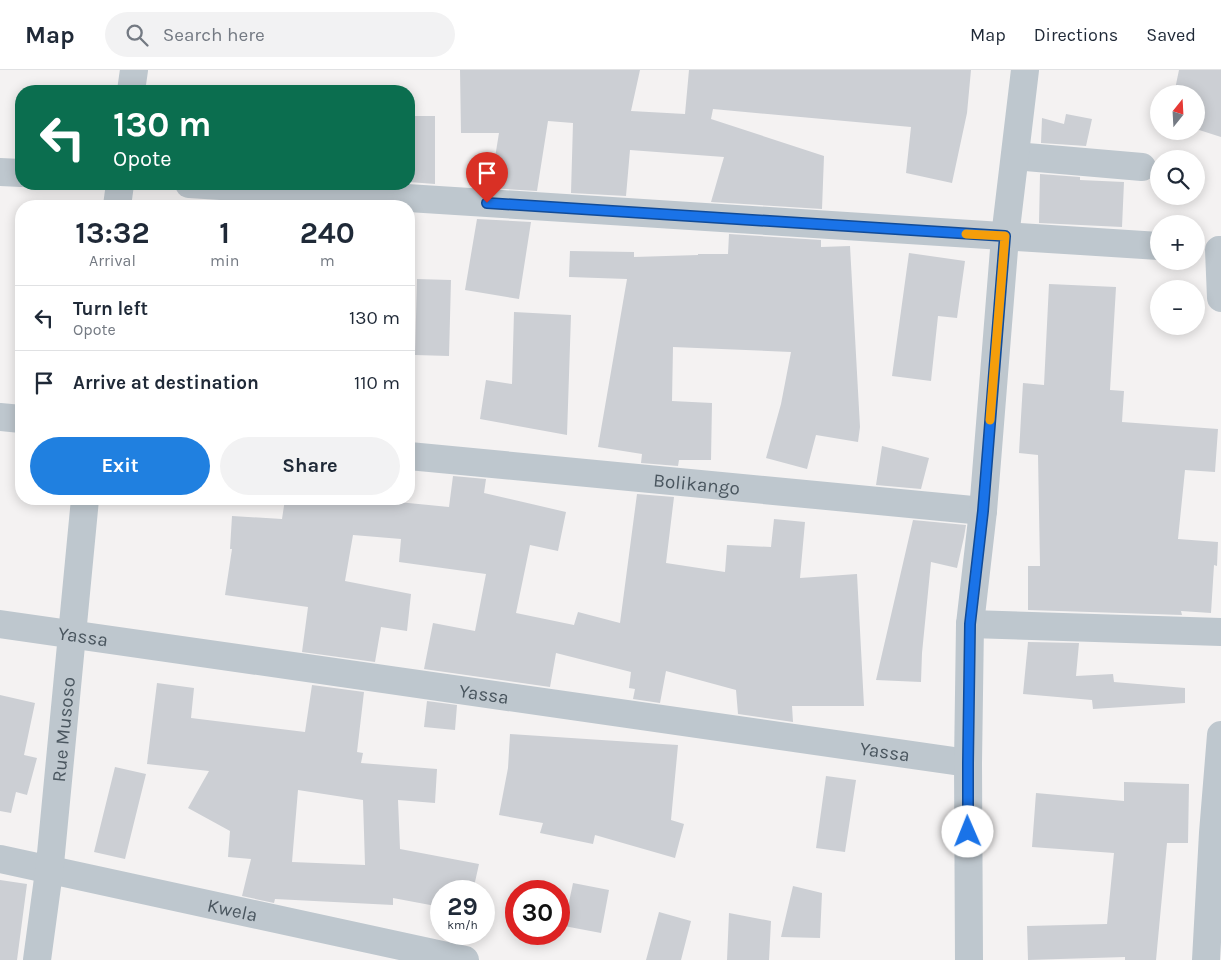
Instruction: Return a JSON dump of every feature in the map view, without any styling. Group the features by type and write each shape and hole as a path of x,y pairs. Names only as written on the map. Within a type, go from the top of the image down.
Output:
{"street":[{"path":"132,85 134,70"},
{"path":"969,960 968,763 970,624 983,511 1005,236 1025,70"},
{"path":"1015,156 1142,167"},
{"path":"0,172 15,173"},
{"path":"283,190 1150,245"},
{"path":"1212,249 1221,298"},
{"path":"0,417 15,418"},
{"name":"Bolikango","path":"415,457 983,511"},
{"name":"Rue Musoso","path":"38,960 50,870 84,505"},
{"name":"Yassa","path":"0,624 968,763"},
{"path":"970,624 1221,632"},
{"path":"1206,960 1221,734"},
{"name":"Kwela","path":"0,859 465,960"}],"building":[{"path":"460,70 640,70 631,111 685,114 689,70 971,70 967,113 952,183 906,173 911,127 713,109 711,119 824,156 822,209 711,202 724,157 630,150 626,196 571,193 573,123 548,121 537,191 490,188 499,133 461,133"},
{"path":"1179,70 1221,70 1221,137 1205,132 1205,85 1176,85"},
{"path":"1066,114 1092,119 1086,146 1041,143 1042,118 1064,124"},
{"path":"415,116 435,116 435,184 415,182"},
{"path":"1040,174 1080,177 1080,180 1124,182 1122,227 1039,223"},
{"path":"477,219 531,222 519,299 465,290"},
{"path":"729,234 821,240 821,247 850,246 860,427 858,442 816,435 807,469 766,458 781,404 791,352 673,347 672,401 712,403 711,460 679,460 678,466 641,463 642,454 598,447 627,279 569,277 570,251 634,252 634,257 728,254"},
{"path":"909,253 965,261 957,318 938,316 931,381 892,376"},
{"path":"417,279 451,280 449,356 415,355"},
{"path":"1049,284 1116,287 1110,390 1124,391 1122,422 1218,429 1215,472 1185,470 1178,539 1218,542 1217,566 1214,565 1211,613 1181,611 1182,615 1028,610 1028,566 1040,566 1038,455 1019,453 1023,383 1044,385"},
{"path":"514,312 571,315 567,435 480,419 486,380 512,384"},
{"path":"882,446 929,458 921,489 876,485"},
{"path":"453,476 486,479 484,493 566,512 558,551 530,545 516,613 574,625 578,612 620,623 637,494 674,497 666,563 725,572 727,545 771,547 774,519 805,522 800,578 857,574 864,706 792,706 793,722 738,714 736,690 666,671 660,703 633,699 635,689 629,688 631,672 556,653 550,687 424,669 433,623 475,631 486,574 399,562 401,539 353,535 345,581 411,594 407,631 381,627 375,662 302,652 308,607 225,595 232,549 230,549 232,516 282,519 284,505 415,504 449,507"},
{"path":"913,520 966,525 957,568 931,562 921,682 876,680"},
{"path":"1028,642 1079,643 1076,676 1113,674 1114,682 1185,688 1185,703 1093,709 1092,700 1023,694"},
{"path":"157,683 194,688 191,718 305,732 312,685 364,692 357,752 363,753 361,763 437,769 435,803 398,800 400,849 479,864 475,880 430,880 430,905 393,898 393,905 275,899 274,903 242,896 251,859 228,857 230,831 188,808 209,771 147,764","holes":["298,790 363,800 365,865 292,862"]},
{"path":"0,695 35,703 24,755 37,758 27,795 16,792 11,813 0,811"},
{"path":"427,701 457,705 455,730 424,727"},
{"path":"510,734 678,745 671,820 684,824 675,858 595,835 593,844 540,833 543,823 499,815 508,768"},
{"path":"115,767 146,774 125,859 94,852"},
{"path":"826,776 856,780 845,852 816,848"},
{"path":"1124,782 1189,784 1188,843 1167,843 1156,960 1125,960 1125,957 1028,960 1027,926 1107,924 1114,853 1032,847 1036,793 1124,801"},
{"path":"0,880 27,884 17,960 0,960"},
{"path":"573,883 609,890 601,933 570,927 570,897"},
{"path":"793,886 822,893 820,938 781,937"},
{"path":"659,912 691,921 681,960 646,960"},
{"path":"729,913 771,921 769,960 727,960"}],"slow traffic":[{"path":"966,234 1005,236 990,420"}],"route":[{"path":"487,203 1005,236 983,511 970,624 968,832"}]}
